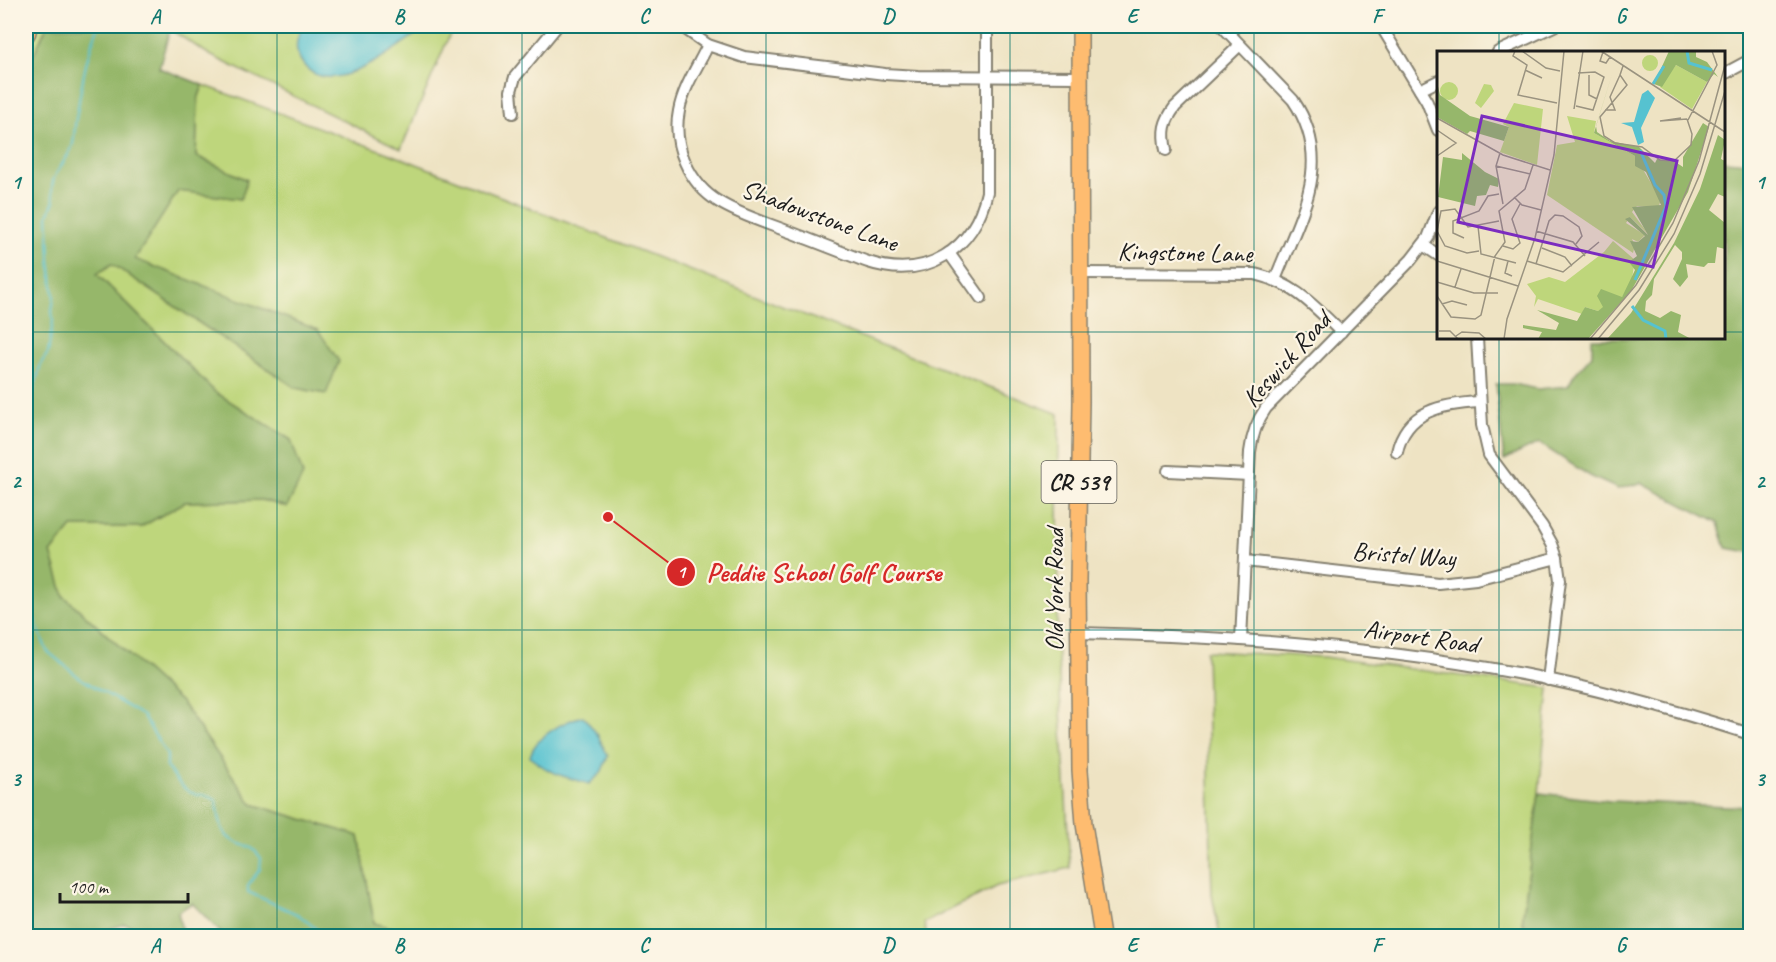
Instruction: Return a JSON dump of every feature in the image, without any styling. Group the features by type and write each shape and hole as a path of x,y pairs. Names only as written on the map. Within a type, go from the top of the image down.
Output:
{"highway":[{"path":"26,33 28,26"}],"main road":[{"name":"Old York Road","path":"1080,26 1081,273 1078,633 1080,789 1102,936"}],"street":[{"path":"513,113 511,91 515,77 557,26"},
{"path":"681,26 708,45 744,57 885,74 1080,77"},
{"name":"Shadowstone Lane","path":"708,45 684,92 678,112 677,126 678,139 686,165 702,188 716,201 745,214 881,266 903,269 937,260 949,253 970,233 979,219 987,192 987,26"},
{"path":"1222,26 1293,100 1302,112 1312,139 1314,163 1310,191 1275,280"},
{"path":"1382,26 1420,90 1437,127"},
{"path":"1500,51 1554,26"},
{"path":"1166,150 1163,132 1175,108 1240,45"},
{"path":"1725,73 1750,60"},
{"path":"1420,90 1437,82"},
{"name":"Keswick Road","path":"1241,640 1251,440 1258,420 1266,408 1423,245 1437,214"},
{"path":"1423,245 1437,254"},
{"path":"949,253 981,298"},
{"name":"Kingstone Lane","path":"1081,273 1255,274 1275,280 1306,298 1341,332"},
{"path":"1477,339 1483,435 1489,455 1542,526 1557,558 1560,580 1548,680"},
{"path":"1397,452 1405,432 1427,411 1447,405 1480,402"},
{"path":"1168,471 1249,475"},
{"name":"Bristol Way","path":"1245,561 1438,583 1471,580 1557,558"},
{"name":"Airport Road","path":"1078,633 1157,634 1389,653 1518,673 1658,706 1750,734"}],"green space":[{"path":"26,26 47,26 26,70"},
{"path":"47,26 171,26 159,68 203,85 198,99 196,156 247,180 241,199 178,191 135,259 318,330 339,361 326,394 296,388 112,264 97,274 215,392 291,440 303,475 287,507 262,500 185,502 141,527 72,527 51,553 64,596 182,703 252,804 359,836 374,923 420,936 224,936 192,903 178,912 183,936 124,924 88,936 26,936 26,71"},
{"path":"171,26 458,26 450,34 401,149 210,55 171,30"},
{"path":"203,85 404,159 1059,414 1057,641 1070,868 997,886 924,923 927,936 420,936 374,923 359,836 252,804 182,703 64,596 51,553 72,527 141,527 185,502 262,500 287,507 291,440 215,392 97,274 112,264 296,388 326,394 318,330 134,259 178,191 241,199 247,180 196,156 198,99"},
{"path":"1725,161 1750,163 1750,552 1726,548 1718,523 1641,483 1618,489 1590,476 1539,443 1504,460 1496,384 1513,384 1538,389 1568,386 1574,375 1592,355 1592,339 1725,339"},
{"path":"1206,651 1324,657 1549,688 1539,793 1522,923 1565,936 1220,936 1212,895"},
{"path":"1539,793 1610,801 1750,807 1750,936 1565,936 1522,924"}],"water":[{"path":"302,26 427,26 366,67 331,77 316,74 300,59 296,45"},
{"path":"583,716 597,734 608,756 601,773 589,784 552,772 530,757 537,743 551,731"}],"waterway":[{"path":"26,418 41,363 48,353 53,320 54,296 48,215 54,201 52,185 73,144 84,71 99,26"},
{"path":"26,579 34,618 47,651 80,678 143,716 167,755 167,768 191,793 209,796 216,800 224,833 237,843 253,849 261,858 260,869 248,885 248,892 299,915 325,936"}],"place":[{"name":"Peddie School Golf Course","path":"608,517"}]}
